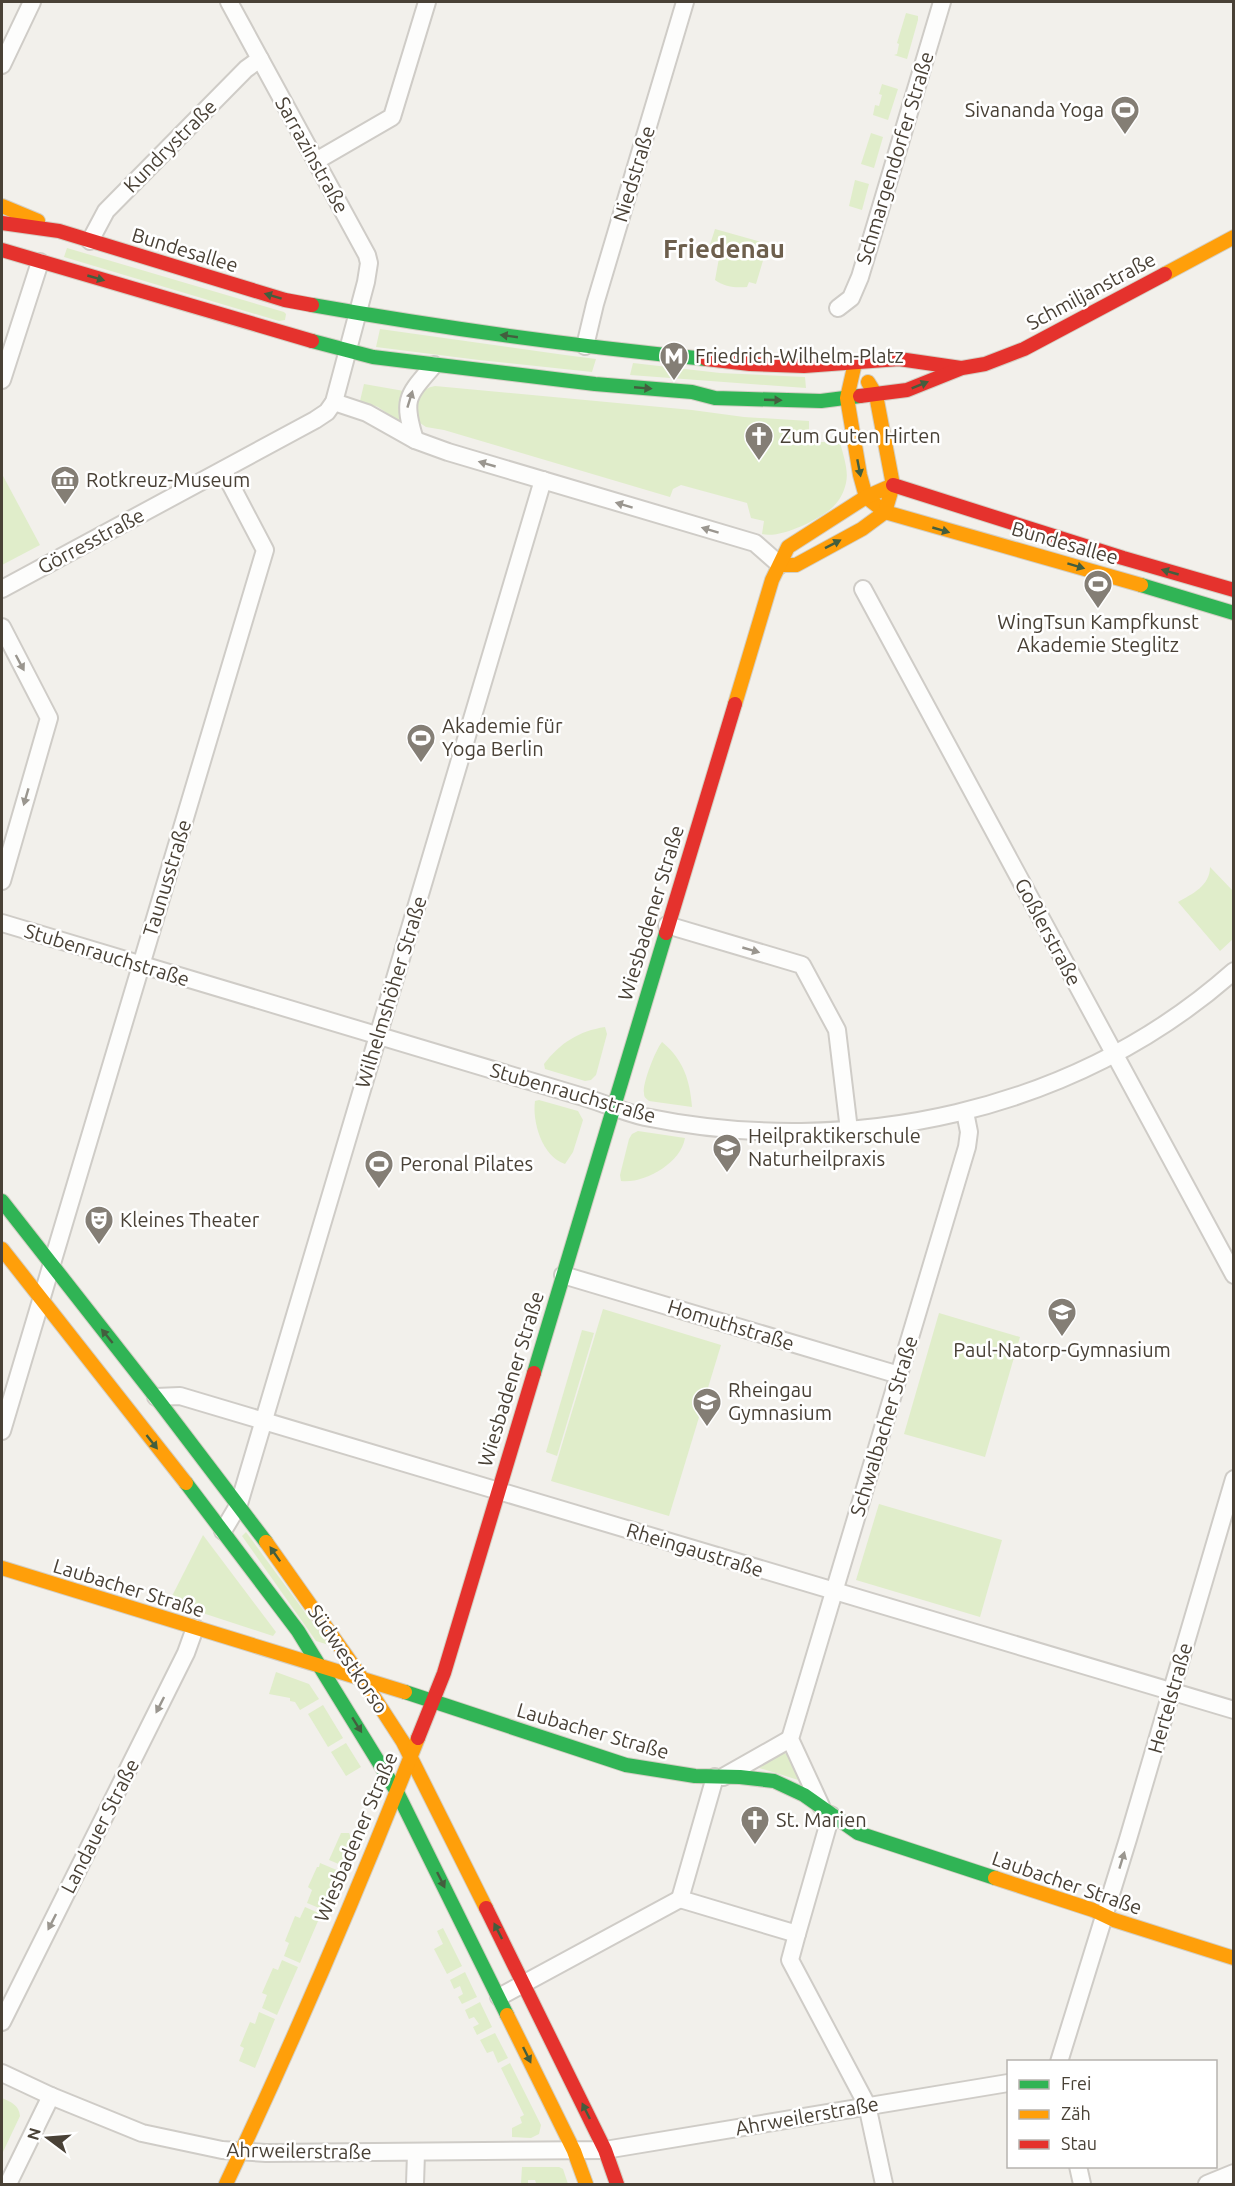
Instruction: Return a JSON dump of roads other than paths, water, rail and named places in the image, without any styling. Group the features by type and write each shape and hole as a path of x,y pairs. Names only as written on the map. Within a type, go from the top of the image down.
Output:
{"street":[{"path":"2,65 32,2"},
{"name":"Sarrazinstraße","path":"229,2 369,262 348,351"},
{"path":"315,161 392,117 428,2"},
{"name":"Niedstraße","path":"585,346 595,304 685,2"},
{"name":"Schmargendorfer Straße","path":"838,308 850,298 860,277 942,2"},
{"name":"Kundrystraße","path":"90,242 106,211 246,69 260,59"},
{"path":"2,206 59,231"},
{"name":"Bundesallee","path":"2,224 59,231 90,242 293,319 348,351"},
{"name":"Schmiljanstraße","path":"876,395 912,389 962,368 985,364 1024,349 1233,237"},
{"name":"Bundesallee","path":"2,250 40,262 293,319 358,314"},
{"path":"2,380 40,262"},
{"path":"358,314 585,346 750,364 804,366 855,363"},
{"path":"855,363 876,395 894,485 885,513 862,529 796,565 780,565 755,543 448,452 415,440 381,419 334,402 348,351 393,361 692,392 715,398 803,401 876,395"},
{"name":"Schmiljanstraße","path":"855,363 899,359 962,368"},
{"path":"855,363 847,398 866,497 885,513"},
{"path":"415,440 407,404 415,387 434,365"},
{"name":"Görresstraße","path":"2,589 315,420 327,412 334,402"},
{"name":"Taunusstraße","path":"2,1431 265,550 223,470"},
{"name":"Wilhelmshöher Straße","path":"239,1504 543,480"},
{"path":"780,565 788,547 866,497 894,485"},
{"name":"Bundesallee","path":"894,485 1233,591"},
{"name":"Bundesallee","path":"885,513 1015,548 1233,613"},
{"name":"Wiesbadener Straße","path":"226,2184 242,2152 434,1702 767,592 780,565"},
{"name":"Goßlerstraße","path":"863,589 1233,1275"},
{"path":"2,627 49,718 2,881"},
{"name":"Stubenrauchstraße","path":"2,923 643,1116 701,1125 785,1132 849,1130 916,1122 965,1112 1050,1084 1114,1054 1174,1018 1233,971"},
{"path":"668,925 802,965 837,1030 849,1130"},
{"name":"Schwalbacher Straße","path":"790,1738 967,1147 969,1132 965,1112"},
{"name":"Südwestkorso","path":"2,1201 239,1504 363,1680 411,1758 605,2150 617,2184"},
{"name":"Südwestkorso","path":"2,1249 223,1531 298,1631 397,1792 574,2151 586,2184"},
{"name":"Homuthstraße","path":"563,1275 899,1375"},
{"name":"Rheingaustraße","path":"156,1397 180,1396 1233,1710"},
{"name":"Hertelstraße","path":"1059,2060 1172,1692 1233,1479"},
{"path":"223,1531 239,1504"},
{"name":"Laubacher Straße","path":"2,1568 434,1702 626,1765 669,1773 762,1778 774,1781 794,1789 858,1833 1233,1958"},
{"name":"Landauer Straße","path":"2,2022 186,1653 195,1628"},
{"path":"499,1997 680,1899 718,1777 790,1738 827,1813 789,1960 867,2105 884,2184"},
{"path":"680,1899 797,1934"},
{"name":"Ahrweilerstraße","path":"2,2073 51,2096 142,2133 218,2150 416,2153 574,2151"},
{"name":"Ahrweilerstraße","path":"605,2150 1007,2083"},
{"path":"8,2184 51,2096"},
{"path":"574,2151 605,2150"},
{"path":"415,2184 416,2153"},
{"path":"1078,2168 1082,2184"},
{"path":"1207,2184 1233,2173"}],"place":[{"name":"Sivananda Yoga","path":"1125,136"},
{"name":"Friedrich-Wilhelm-Platz","path":"674,382"},
{"name":"Zum Guten Hirten","path":"759,462"},
{"name":"Rotkreuz-Museum","path":"65,506"},
{"name":"WingTsun Kampfkunst Akademie Steglitz","path":"1098,610"},
{"name":"Akademie für Yoga Berlin","path":"421,764"},
{"name":"Heilpraktikerschule Naturheilpraxis","path":"727,1174"},
{"name":"Peronal Pilates","path":"379,1190"},
{"name":"Kleines Theater","path":"99,1246"},
{"name":"Paul-Natorp-Gymnasium","path":"1062,1338"},
{"name":"Rheingau Gymnasium","path":"707,1428"},
{"name":"St. Marien","path":"755,1846"}],"district":[{"name":"Friedenau","path":"724,249"}]}
